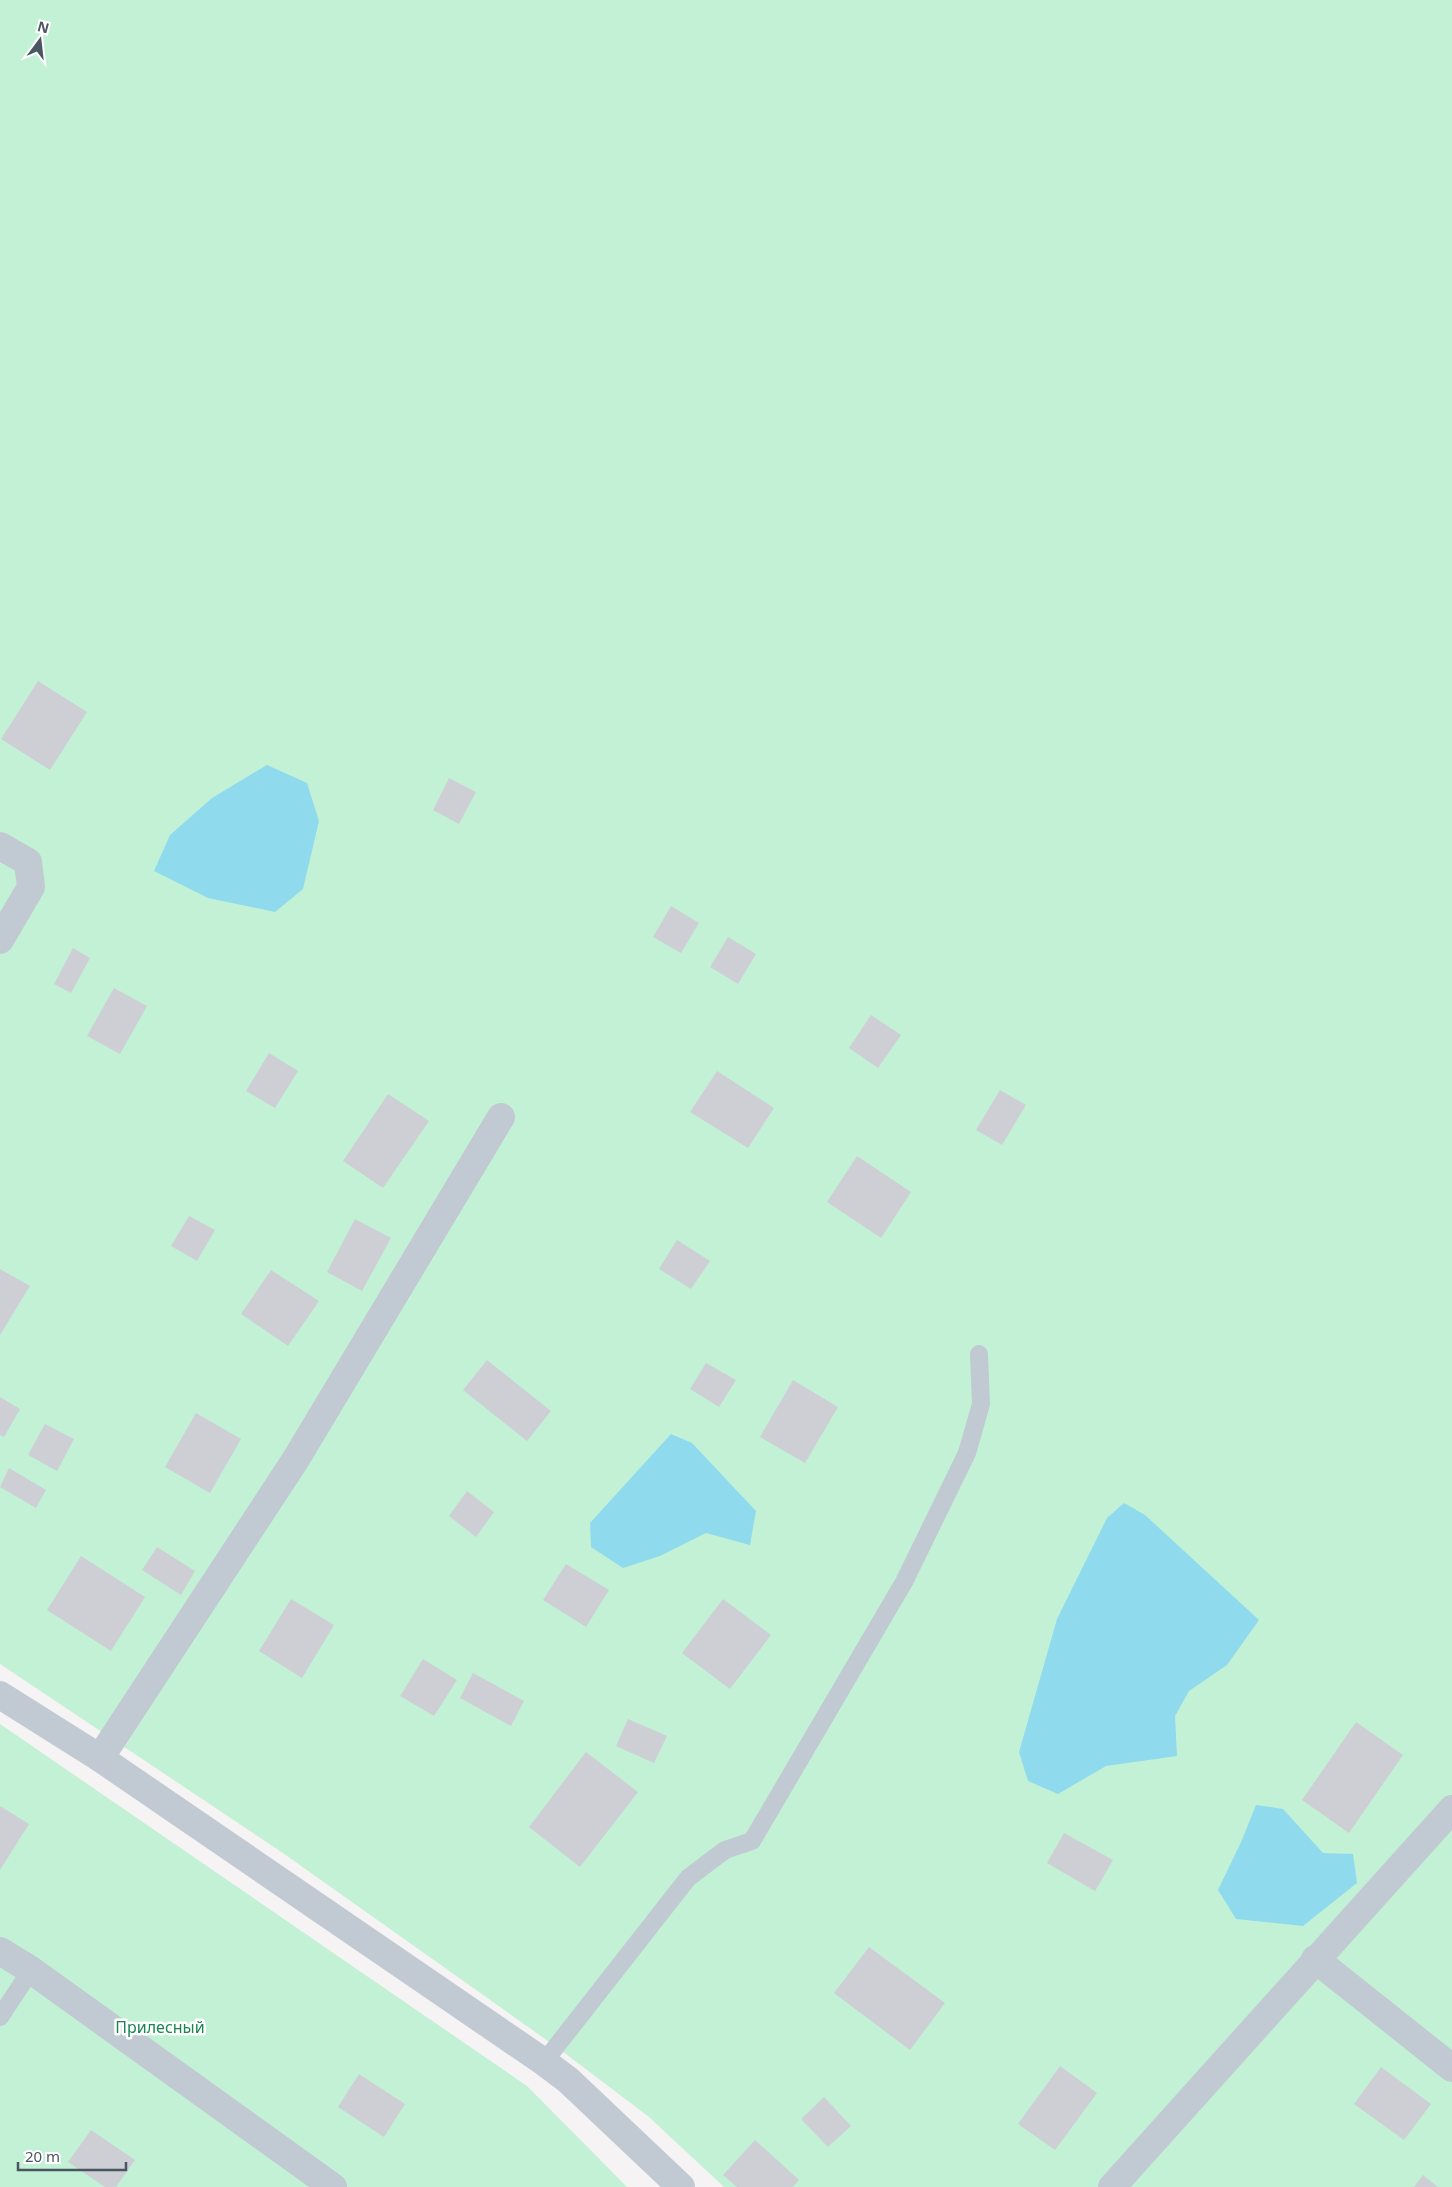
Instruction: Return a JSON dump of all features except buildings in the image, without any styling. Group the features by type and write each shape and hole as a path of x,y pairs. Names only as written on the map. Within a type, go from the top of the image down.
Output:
{"street":[{"path":"0,846 28,862 30,887 0,940"},
{"path":"100,1758 296,1459 501,1118"},
{"path":"0,1695 100,1758 544,2062 568,2080 672,2183"},
{"path":"1112,2187 1452,1810"},
{"path":"0,1951 31,1970 333,2187"},
{"path":"1316,1959 1452,2068"}],"lane":[{"path":"544,2062 688,1878 725,1850 752,1841 904,1582 967,1453 981,1404 978,1354"},
{"path":"0,2017 31,1970"}],"green space":[{"path":"0,0 1452,0 1452,2187 724,2187 649,2117 562,2051 280,1851 0,1664"},
{"name":"Прилесный","path":"0,1724 527,2086 627,2187 0,2187"}],"water":[{"path":"267,765 307,783 319,821 303,889 275,912 208,898 154,871 170,835 212,798"},
{"path":"671,1434 692,1443 756,1511 750,1545 706,1533 660,1556 623,1568 591,1547 590,1523"},
{"path":"1124,1503 1145,1515 1259,1620 1227,1665 1189,1691 1175,1716 1177,1756 1106,1766 1058,1794 1028,1781 1019,1752 1057,1619 1107,1518"},
{"path":"1256,1805 1283,1809 1323,1853 1353,1854 1357,1883 1303,1926 1236,1919 1218,1890 1242,1840"}]}
